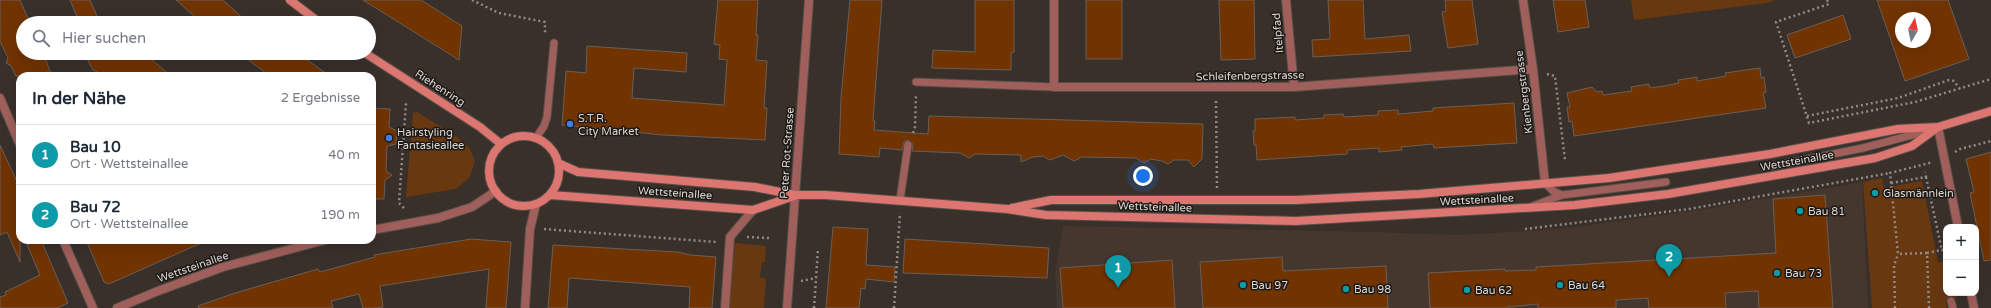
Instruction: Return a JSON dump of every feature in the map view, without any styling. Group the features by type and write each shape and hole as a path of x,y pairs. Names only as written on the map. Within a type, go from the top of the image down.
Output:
{"main road":[{"path":"290,0 311,16"},
{"name":"Riehenring","path":"376,60 480,127 501,144"},
{"name":"Wettsteinallee","path":"1007,209 1051,200 1296,200 1419,194 1609,178 1665,171 1770,154 1898,129 1938,127 1991,111"},
{"name":"Wettsteinallee","path":"558,163 578,172 755,187 795,195 825,194 1007,209 1046,215 1296,221 1575,205 1668,194 1875,158 1912,146 1938,127"},
{"path":"524,136 536,138 551,148 556,155 559,173 556,184 550,195 536,204 525,206 504,200 496,191 489,177 489,168 494,152 501,144 510,139 524,136"},
{"name":"Wettsteinallee","path":"550,195 753,210 795,195"}],"street":[{"name":"Peter Rot-Strasse","path":"787,308 809,0"},
{"path":"1054,0 1054,87"},
{"name":"Itelpfad","path":"1286,0 1294,87"},
{"name":"Kienbergstrasse","path":"1523,0 1533,69 1545,183"},
{"name":"Schleifenbergstrasse","path":"1054,87 1294,87 1533,69"},
{"path":"0,98 16,136"},
{"path":"1938,127 1957,224"},
{"path":"376,229 438,218 472,207 496,191"},
{"path":"525,308 530,229 536,204"},
{"path":"724,308 730,237 753,210"},
{"path":"65,244 93,308"},
{"name":"Wettsteinallee","path":"117,308 223,267 310,244"},
{"path":"1972,296 1974,308"}],"lane":[{"path":"536,138 544,126 547,116 554,43"},
{"path":"916,82 1054,87"},
{"path":"1773,166 1863,148 1938,127"},
{"path":"900,200 908,145"},
{"path":"1528,208 1562,195 1666,182"},
{"path":"1545,183 1553,191 1562,195"}],"path":[{"path":"472,0 499,13 545,22 544,35 554,43"},
{"path":"1827,0 1829,4 1776,22 1809,123 1914,102 1991,79"},
{"path":"1533,69 1555,76 1565,160"},
{"path":"1807,116 1903,98 1949,80 1954,81 1960,89"},
{"path":"908,145 915,127 916,82"},
{"path":"1216,88 1217,201"},
{"path":"404,208 399,203 406,103"},
{"path":"1524,229 1690,209 1890,173 1945,158 1960,149 1991,141"},
{"path":"1898,254 1942,251 1925,172"},
{"path":"1890,173 1898,254 1894,266 1895,308"},
{"path":"1891,183 1926,177"},
{"path":"894,308 900,200"},
{"path":"541,229 721,243 730,237 769,238"},
{"path":"814,308 818,249"},
{"path":"1926,253 1929,308"},
{"path":"800,281 816,278"}],"shaded area":[{"path":"1631,0 1775,0 1767,3 1634,20"},
{"path":"417,112 457,137 470,149 475,161 470,177 456,189 406,197 413,113"},
{"path":"1882,178 1884,188 1922,181 1938,262 1943,262 1943,296 1957,296 1957,298 1946,300 1947,308 1872,308 1863,182"},
{"path":"1862,182 1868,308 1057,308 1055,273 1063,226 1460,235 1560,229 1693,211"},
{"path":"734,243 766,246 765,262 762,262 760,277 766,279 764,308 729,308"}],"building":[{"path":"0,0 20,0 27,16 16,16 16,60 46,60 50,72 16,72 16,76 11,66 6,63 8,58 0,41"},
{"path":"70,0 90,0 97,16 77,16"},
{"path":"176,0 223,0 240,16 194,16"},
{"path":"363,0 421,0 462,26 459,60"},
{"path":"718,0 758,0 756,60 767,61 764,108 767,108 765,140 663,135 562,125 566,71 586,73 587,46 687,53 686,72 634,68 632,98 724,105 727,60 719,59 720,45 714,44"},
{"path":"850,0 882,0 873,121 875,121 874,130 928,134 929,116 1203,124 1202,159 1194,167 1188,160 1174,160 1168,164 1151,159 1144,163 1136,158 1082,157 1074,161 1063,155 1050,160 1043,156 1033,157 1021,162 1021,155 975,154 969,158 960,153 912,151 913,144 908,140 904,142 902,150 880,148 879,157 839,154 841,98"},
{"path":"975,0 1014,0 1014,52 1011,53 1011,70 932,68 933,50 975,52"},
{"path":"1086,0 1122,0 1122,59 1086,59"},
{"path":"1219,0 1254,0 1255,59 1221,60"},
{"path":"1328,0 1363,0 1365,39 1409,35 1411,51 1313,57 1312,40 1330,39"},
{"path":"1445,0 1472,0 1478,44 1448,48 1442,12 1446,11"},
{"path":"1553,0 1585,0 1589,27 1558,32"},
{"path":"1877,0 1948,0 1969,59 1905,81"},
{"path":"1843,15 1851,39 1795,58 1787,35"},
{"path":"88,60 152,60 166,72 97,72 93,70"},
{"path":"248,60 307,60 324,72 265,72"},
{"path":"1760,68 1761,78 1764,77 1766,92 1763,93 1766,108 1574,136 1572,121 1569,122 1567,107 1570,107 1567,93 1592,87 1597,92 1602,91 1603,95 1632,91 1631,87 1649,84 1650,88 1664,86 1679,83 1678,80 1697,77 1697,81 1726,76 1725,73"},
{"path":"1514,103 1517,143 1434,148 1433,144 1401,147 1402,150 1379,152 1379,148 1347,150 1347,154 1257,160 1256,145 1254,145 1253,131 1255,131 1255,119 1295,117 1295,120 1324,118 1324,115 1343,114 1344,117 1378,115 1378,111 1398,110 1398,114 1433,111 1433,108"},
{"path":"376,108 390,109 389,127 397,131 396,144 387,146 386,171 392,175 385,180 384,199 376,199"},
{"path":"0,145 16,179 16,244 20,244 20,262 7,232 0,235"},
{"path":"1991,152 1991,260 1984,261 1979,237 1979,224 1976,224 1970,193 1974,192 1966,159"},
{"path":"1825,195 1833,308 1759,308 1758,291 1725,293 1726,308 1649,308 1648,298 1616,300 1616,308 1538,308 1538,304 1507,308 1430,308 1428,273 1505,269 1505,271 1536,270 1536,267 1776,253 1773,199"},
{"path":"833,227 868,229 866,265 895,267 894,282 866,279 865,289 861,288 859,308 826,308"},
{"path":"471,239 511,242 506,308 486,308 489,269 380,286 383,307 363,308 359,294 331,301 333,308 199,308 198,306 235,293 318,269 320,272 375,257 374,255"},
{"path":"905,239 1049,248 1047,278 903,273"},
{"path":"27,244 43,244 68,303 57,308 0,308 0,297 6,295 5,292 40,275"},
{"path":"88,244 199,244 109,284 104,282"},
{"path":"553,245 678,252 691,255 716,257 712,308 689,308 690,287 569,278 567,308 548,308"},
{"path":"1282,257 1283,271 1386,266 1388,308 1203,308 1200,262"},
{"path":"1172,260 1175,308 1063,308 1060,268"}],"place":[{"name":"S.T.R. City Market","path":"570,124"},
{"name":"Hairstyling Fantasieallee","path":"389,138"},
{"name":"Glasmännlein","path":"1875,193"},
{"name":"Bau 81","path":"1800,211"},
{"name":"Bau 73","path":"1777,273"},
{"name":"Bau 72","path":"1669,277"},
{"name":"Bau 97","path":"1243,285"},
{"name":"Bau 64","path":"1560,285"},
{"name":"Bau 10","path":"1118,288"},
{"name":"Bau 98","path":"1346,289"},
{"name":"Bau 62","path":"1467,290"}]}
